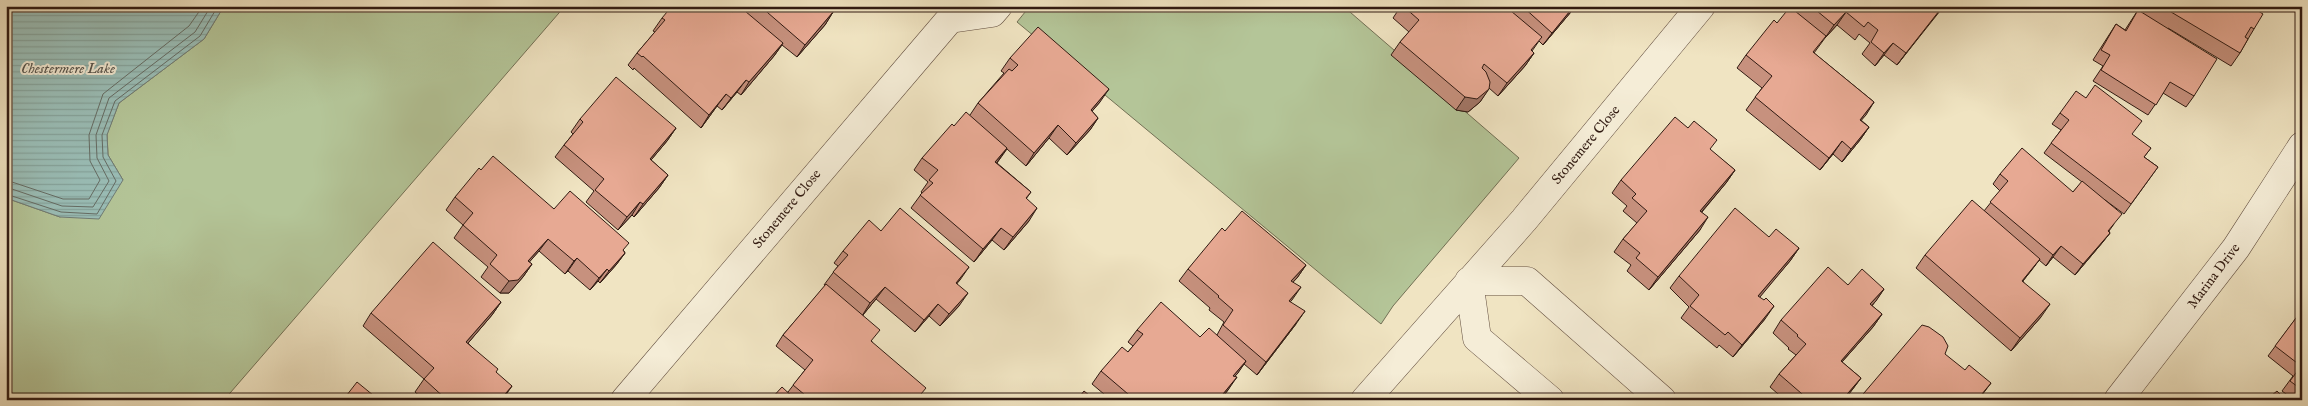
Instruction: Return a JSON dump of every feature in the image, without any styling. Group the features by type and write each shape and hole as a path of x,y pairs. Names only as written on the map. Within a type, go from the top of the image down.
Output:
{"street":[{"name":"Stonemere Close","path":"625,400 952,13 992,13 998,6"},
{"name":"Stonemere Close","path":"1365,400 1524,220 1701,6"},
{"name":"Marina Drive","path":"2118,400 2236,248 2302,146"},
{"path":"1550,400 1477,338 1469,281 1528,282 1662,400"}],"green space":[{"path":"224,6 565,6 224,400 6,400 6,198 60,217 123,180 108,155 107,134 119,103 204,39"},
{"path":"1030,6 1343,6 1519,158 1393,306 1381,324 1017,22"}],"water":[{"name":"Chestermere Lake","path":"6,6 224,6 204,39 119,103 107,135 108,155 123,180 99,219 60,217 6,198"}],"building":[{"path":"672,6 726,6 733,12 739,6 783,43 749,82 746,80 731,98 726,94 709,115 643,56 637,53 665,20 662,18"},
{"path":"760,6 826,6 833,12 805,45"},
{"path":"1403,6 1505,6 1542,37 1531,50 1534,53 1507,83 1484,64 1482,68 1490,82 1489,89 1477,99 1465,97 1400,42 1419,20"},
{"path":"1522,6 1574,6 1552,33"},
{"path":"1811,6 1943,6 1906,53 1893,43 1884,53 1871,42 1878,30 1868,22 1864,27 1846,12 1834,25"},
{"path":"2161,6 2250,6 2263,14 2254,29 2251,27 2245,37 2248,39 2240,53"},
{"path":"1790,7 1826,36 1813,52 1874,102 1860,120 1869,127 1851,149 1842,141 1829,158 1755,97 1772,76 1746,55 1774,20 1777,23"},
{"path":"2138,10 2217,59 2194,96 2170,82 2156,105 2101,70 2110,55 2101,50 2116,24 2126,31"},
{"path":"1038,27 1109,89 1091,110 1098,118 1076,143 1058,125 1034,153 978,103 1009,69 1012,71 1018,65 1010,58"},
{"path":"616,77 676,128 650,159 668,175 643,204 640,202 627,217 595,190 604,179 564,145 583,122 580,119"},
{"path":"2095,85 2142,121 2132,134 2151,148 2144,157 2158,167 2131,204 2051,143 2069,120 2060,113 2076,91 2086,98"},
{"path":"966,112 1007,148 995,162 1031,192 1026,198 1037,208 1013,237 1001,228 983,249 920,195 933,183 929,180 938,170 922,158 952,124 954,126"},
{"path":"1675,117 1688,128 1694,121 1717,140 1710,149 1735,170 1700,211 1708,217 1658,277 1636,258 1640,253 1623,239 1647,211 1632,198 1636,194 1621,180"},
{"path":"2022,148 2073,192 2082,181 2122,214 2108,231 2110,233 2083,264 2061,246 2053,255 1990,202 2008,181 2000,174"},
{"path":"493,156 554,209 570,191 629,243 623,250 625,253 609,271 607,269 599,278 577,258 574,261 548,239 528,261 532,264 518,280 509,281 490,264 497,255 463,225 473,213 455,197 479,168 481,170"},
{"path":"1972,200 2040,259 2022,281 2050,304 2020,338 1925,255"},
{"path":"900,208 969,267 956,283 968,293 949,314 938,304 924,320 885,287 870,303 833,272 848,255 843,251 869,220 881,231"},
{"path":"1735,208 1769,237 1776,229 1799,248 1758,296 1764,300 1766,298 1774,306 1742,345 1728,332 1725,335 1690,306 1699,295 1679,276"},
{"path":"1242,211 1306,265 1291,281 1301,287 1289,301 1305,311 1266,362 1223,325 1233,310 1188,269 1222,228 1225,231"},
{"path":"433,242 501,302 466,342 498,369 496,372 512,386 500,400 447,400 424,379 434,368 371,313"},
{"path":"1828,267 1848,285 1862,269 1884,289 1870,304 1882,314 1841,361 1861,378 1842,400 1809,400 1779,374 1806,344 1781,320"},
{"path":"826,284 880,330 871,341 926,388 916,400 811,400 793,385 813,360 783,335"},
{"path":"1161,302 1200,337 1209,328 1246,361 1233,376 1237,377 1218,400 1135,400 1101,371 1122,347 1128,352 1143,334 1137,330"},
{"path":"2302,310 2302,390 2290,381 2301,366 2275,346"},
{"path":"1922,325 1929,327 1943,337 1948,346 1945,354 1965,370 1969,365 1991,383 1977,400 1858,400"},
{"path":"357,382 379,400 343,400"},
{"path":"782,387 796,400 770,400"},
{"path":"1084,391 1095,400 1077,400"},
{"path":"2277,391 2286,400 2266,400"}]}
